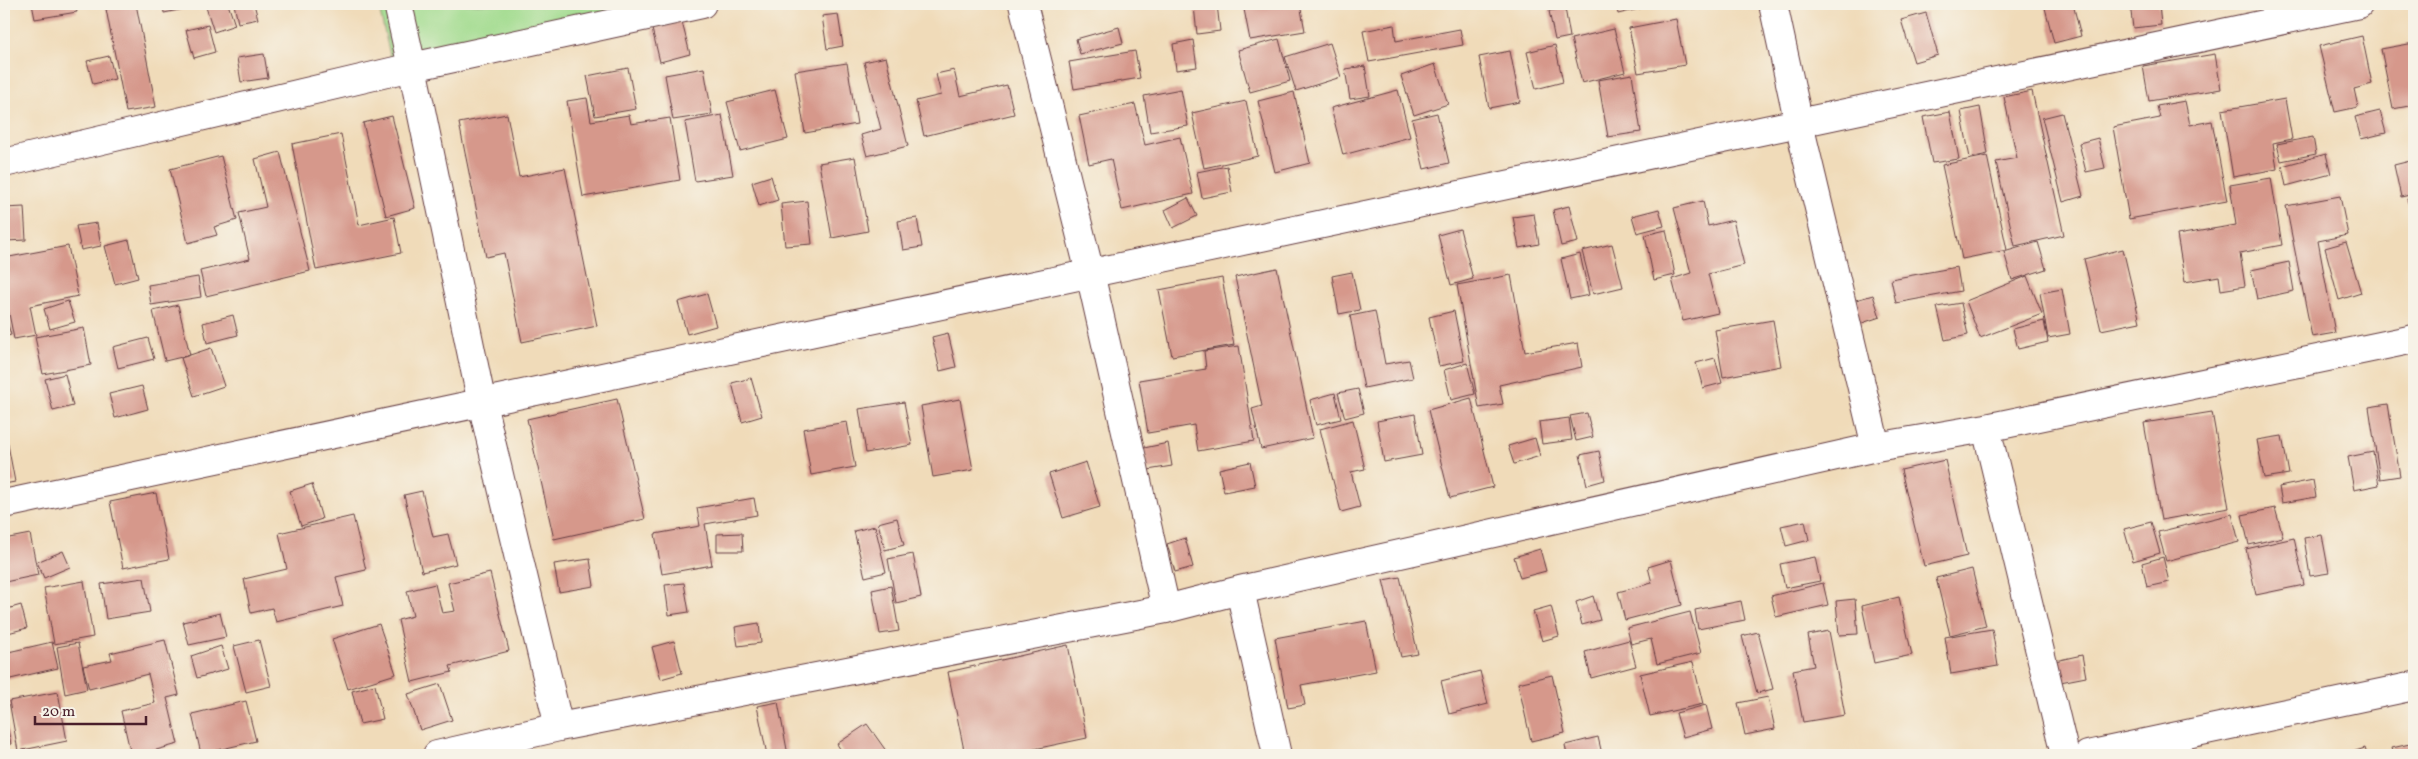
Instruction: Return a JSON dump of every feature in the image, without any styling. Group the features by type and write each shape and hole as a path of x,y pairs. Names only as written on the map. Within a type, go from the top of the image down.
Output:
{"street":[{"path":"398,4 481,399 559,727"},
{"path":"4,163 412,67 702,4"},
{"path":"1023,4 1090,273 1166,609"},
{"path":"1773,4 1799,124 1876,447"},
{"path":"4,504 481,399 1799,124 2359,4"},
{"path":"437,755 508,748 559,727 1166,609 1240,590 1876,447 1986,428 2414,340"},
{"path":"1986,428 2065,755"},
{"path":"1240,590 1277,755"},
{"path":"2088,755 2414,686"}],"green space":[{"path":"378,4 649,4 391,59"}],"building":[{"path":"32,4 75,4 77,12 35,19"},
{"path":"136,4 156,107 126,112 106,9"},
{"path":"163,4 183,4 184,9 164,13"},
{"path":"205,4 228,4 235,25 214,32"},
{"path":"234,4 254,4 258,19 238,23"},
{"path":"1217,4 1220,31 1197,34 1194,6"},
{"path":"1243,4 1300,4 1305,31 1250,40"},
{"path":"1616,4 1642,4 1643,8 1618,14"},
{"path":"2044,4 2073,4 2081,36 2054,43"},
{"path":"2130,4 2159,4 2161,25 2133,28"},
{"path":"1565,8 1570,37 1555,40 1549,11"},
{"path":"1926,13 1938,55 1914,62 1901,20"},
{"path":"838,14 843,46 827,49 822,16"},
{"path":"1676,19 1685,65 1638,73 1629,28"},
{"path":"682,22 690,54 660,62 652,29"},
{"path":"208,25 215,52 194,58 186,30"},
{"path":"1394,25 1396,41 1460,29 1463,45 1369,62 1363,31"},
{"path":"1119,27 1123,43 1080,54 1076,39"},
{"path":"1614,29 1625,72 1582,83 1571,39"},
{"path":"2362,36 2372,84 2354,89 2358,107 2335,112 2319,46"},
{"path":"1279,39 1290,81 1250,92 1238,50"},
{"path":"1193,40 1197,67 1176,70 1173,44"},
{"path":"1330,43 1341,77 1296,91 1285,57"},
{"path":"2414,43 2414,105 2393,109 2381,49"},
{"path":"1555,45 1563,82 1536,89 1527,52"},
{"path":"1135,51 1140,78 1074,89 1069,62"},
{"path":"1510,51 1520,102 1489,108 1479,57"},
{"path":"264,54 268,78 241,82 237,58"},
{"path":"2215,54 2221,89 2149,101 2143,66"},
{"path":"109,56 115,79 93,84 87,61"},
{"path":"886,57 908,146 867,156 861,135 881,129 864,62"},
{"path":"847,63 857,124 805,133 795,71"},
{"path":"1435,64 1448,104 1414,115 1401,76"},
{"path":"1365,66 1370,96 1350,99 1345,69"},
{"path":"628,68 636,109 595,116 587,76"},
{"path":"704,68 712,114 673,120 665,75"},
{"path":"954,70 960,96 1007,85 1014,114 924,136 916,101 941,95 936,74"},
{"path":"1632,74 1641,132 1608,137 1598,80"},
{"path":"1181,89 1188,126 1150,132 1144,96"},
{"path":"775,90 788,139 740,151 727,102"},
{"path":"1398,90 1410,137 1343,155 1331,108"},
{"path":"2032,91 2064,235 2015,246 1996,162 2017,158 2004,97"},
{"path":"1294,92 1310,163 1275,172 1258,101"},
{"path":"587,98 591,121 629,115 631,124 670,118 680,180 583,197 567,101"},
{"path":"2285,99 2292,139 2273,143 2277,169 2233,177 2222,110"},
{"path":"1246,101 1258,156 1204,168 1192,113"},
{"path":"2185,101 2190,125 2212,121 2227,201 2129,219 2113,127 2160,118 2157,106"},
{"path":"1135,104 1145,145 1180,137 1193,194 1122,210 1111,159 1089,164 1079,116"},
{"path":"1980,107 1988,154 1970,158 1961,111"},
{"path":"2380,111 2386,133 2361,139 2355,117"},
{"path":"1950,112 1959,159 1932,163 1923,117"},
{"path":"1437,113 1449,163 1424,169 1412,119"},
{"path":"2062,113 2083,196 2063,202 2042,118"},
{"path":"507,114 519,177 565,168 597,326 522,342 504,253 486,257 459,123"},
{"path":"722,115 733,175 695,181 685,122"},
{"path":"392,116 415,208 386,216 363,123"},
{"path":"341,134 359,225 394,217 401,253 316,270 292,144"},
{"path":"2313,137 2316,154 2281,161 2277,144"},
{"path":"2098,138 2105,168 2086,172 2079,143"},
{"path":"280,152 310,271 206,296 200,271 250,259 239,213 266,207 255,159"},
{"path":"2326,154 2331,174 2286,186 2282,166"},
{"path":"221,156 237,220 214,227 217,235 188,243 170,169"},
{"path":"1987,156 2007,250 1962,259 1942,165"},
{"path":"855,157 868,231 832,238 819,163"},
{"path":"2414,160 2414,194 2401,197 2394,165"},
{"path":"1227,166 1232,192 1202,198 1197,172"},
{"path":"771,176 778,200 759,206 752,182"},
{"path":"2271,178 2282,245 2240,253 2245,286 2221,290 2219,276 2185,282 2177,235 2236,225 2230,185"},
{"path":"2340,196 2348,235 2318,241 2335,333 2312,337 2286,206"},
{"path":"2414,197 2414,221 2407,199"},
{"path":"1188,198 1197,216 1173,228 1165,210"},
{"path":"807,201 812,244 785,246 781,204"},
{"path":"1703,201 1708,226 1733,220 1744,265 1708,274 1718,313 1683,321 1672,279 1691,273 1674,208"},
{"path":"1569,206 1578,242 1561,246 1553,210"},
{"path":"24,207 26,240 6,241 4,208"},
{"path":"1659,209 1664,226 1637,233 1632,216"},
{"path":"1534,214 1539,244 1519,248 1513,217"},
{"path":"917,218 922,247 903,250 898,221"},
{"path":"97,223 101,246 81,250 76,226"},
{"path":"1460,229 1473,279 1451,285 1438,235"},
{"path":"1666,230 1675,275 1654,280 1645,235"},
{"path":"129,240 138,278 115,284 105,246"},
{"path":"2038,242 2046,269 2012,280 2004,252"},
{"path":"2346,242 2361,293 2339,300 2325,248"},
{"path":"1612,244 1623,287 1593,294 1582,251"},
{"path":"68,246 78,296 30,306 36,335 14,339 4,288 4,258"},
{"path":"2123,249 2140,322 2101,330 2084,259"},
{"path":"1580,254 1589,295 1570,299 1561,259"},
{"path":"2289,262 2294,291 2257,299 2251,270"},
{"path":"1957,267 1961,291 1896,303 1891,279"},
{"path":"1277,268 1313,438 1261,449 1252,409 1262,406 1235,277"},
{"path":"1352,272 1360,310 1339,314 1332,276"},
{"path":"1511,275 1525,352 1578,343 1582,367 1499,385 1503,404 1479,408 1457,285"},
{"path":"2027,276 2042,314 1980,338 1966,301"},
{"path":"198,277 201,297 151,305 148,285"},
{"path":"1222,278 1234,345 1172,356 1159,290"},
{"path":"2062,289 2070,334 2048,338 2040,293"},
{"path":"707,294 716,326 687,334 678,302"},
{"path":"1873,295 1880,317 1856,325 1849,302"},
{"path":"68,301 75,322 50,329 44,309"},
{"path":"1961,303 1968,335 1945,340 1937,307"},
{"path":"178,305 190,355 165,361 153,311"},
{"path":"4,310 11,335 4,337"},
{"path":"1375,311 1385,364 1409,360 1413,378 1364,388 1350,316"},
{"path":"1454,311 1464,361 1439,366 1429,317"},
{"path":"233,315 238,335 207,343 203,323"},
{"path":"1773,320 1781,366 1723,377 1715,330"},
{"path":"2044,321 2048,342 2018,349 2013,329"},
{"path":"84,328 91,365 43,374 35,337"},
{"path":"948,333 956,367 940,371 932,337"},
{"path":"148,338 154,359 118,368 113,347"},
{"path":"1239,346 1254,441 1198,451 1194,425 1148,433 1139,380 1206,369 1204,351"},
{"path":"211,348 224,386 194,396 181,358"},
{"path":"1715,358 1722,383 1703,388 1696,363"},
{"path":"1467,363 1475,394 1451,400 1444,370"},
{"path":"65,374 73,406 53,411 45,379"},
{"path":"751,378 762,416 742,422 732,383"},
{"path":"142,386 148,409 115,418 109,394"},
{"path":"1358,389 1364,413 1345,418 1338,393"},
{"path":"1335,393 1341,419 1316,425 1310,400"},
{"path":"1471,398 1493,487 1450,498 1428,410"},
{"path":"617,399 645,519 554,539 527,419"},
{"path":"960,399 973,470 933,477 921,406"},
{"path":"904,402 912,445 866,453 859,409"},
{"path":"2388,404 2400,476 2380,479 2369,407"},
{"path":"2212,412 2229,508 2161,520 2144,423"},
{"path":"1587,413 1593,437 1576,441 1570,416"},
{"path":"1415,414 1422,455 1384,462 1377,421"},
{"path":"1569,418 1572,440 1542,444 1539,422"},
{"path":"1353,420 1365,469 1351,472 1360,507 1341,512 1320,429"},
{"path":"847,422 855,467 811,475 803,429"},
{"path":"4,434 6,434 15,482 4,484"},
{"path":"2282,436 2289,474 2264,478 2257,440"},
{"path":"1535,438 1540,456 1514,464 1508,446"},
{"path":"1168,443 1172,466 1148,470 1144,448"},
{"path":"1599,451 1605,480 1587,485 1580,455"},
{"path":"2373,452 2379,485 2354,490 2348,457"},
{"path":"1945,460 1967,556 1924,566 1901,470"},
{"path":"1086,462 1100,507 1063,518 1049,474"},
{"path":"1250,462 1255,486 1224,492 1219,469"},
{"path":"2414,473 2414,496 2409,474"},
{"path":"2313,480 2316,497 2282,503 2279,487"},
{"path":"312,484 322,519 301,526 290,491"},
{"path":"422,491 433,537 448,534 456,564 422,572 404,495"},
{"path":"156,493 169,559 123,568 110,502"},
{"path":"754,498 757,515 705,524 712,565 662,574 655,534 700,526 697,508"},
{"path":"2275,508 2283,537 2249,545 2242,515"},
{"path":"2232,514 2239,542 2166,561 2158,532"},
{"path":"353,516 366,570 336,577 343,606 276,622 272,608 251,613 244,579 287,569 279,533"},
{"path":"897,518 904,545 885,550 878,523"},
{"path":"1805,521 1809,540 1786,546 1781,526"},
{"path":"2151,522 2160,553 2133,561 2124,529"},
{"path":"875,526 886,572 865,577 854,531"},
{"path":"742,533 743,551 717,551 717,534"},
{"path":"30,534 38,575 5,582 4,539"},
{"path":"2322,535 2329,573 2310,576 2304,538"},
{"path":"1185,538 1193,567 1175,572 1167,544"},
{"path":"2294,538 2304,585 2256,595 2246,549"},
{"path":"1540,549 1546,571 1520,578 1514,557"},
{"path":"63,551 70,567 44,578 37,562"},
{"path":"913,554 921,597 896,603 888,559"},
{"path":"1815,557 1820,581 1785,588 1780,564"},
{"path":"2163,557 2169,582 2147,587 2142,563"},
{"path":"590,559 594,586 559,592 554,564"},
{"path":"1671,560 1682,605 1625,620 1618,592 1652,583 1648,567"},
{"path":"1972,569 1986,626 1950,635 1936,578"},
{"path":"490,573 509,651 450,666 452,672 412,682 398,620 413,616 407,591 435,584 442,613 455,611 448,583"},
{"path":"1400,577 1418,654 1401,657 1383,580"},
{"path":"144,578 150,612 106,619 101,584"},
{"path":"84,581 93,637 54,644 44,588"},
{"path":"684,583 689,612 669,615 665,585"},
{"path":"1823,583 1828,605 1776,617 1771,596"},
{"path":"891,586 899,631 880,634 872,590"},
{"path":"1593,596 1600,620 1582,625 1576,602"},
{"path":"1899,597 1912,655 1874,663 1862,606"},
{"path":"1855,599 1858,634 1839,635 1836,601"},
{"path":"1741,601 1745,620 1698,629 1695,610"},
{"path":"21,605 27,628 4,634 4,610"},
{"path":"1551,606 1559,636 1542,641 1533,611"},
{"path":"1690,612 1701,653 1657,664 1651,639 1631,644 1627,628"},
{"path":"220,613 226,637 189,645 183,622"},
{"path":"1366,621 1376,671 1301,685 1305,705 1288,708 1275,638"},
{"path":"759,623 761,643 738,646 735,627"},
{"path":"379,624 396,674 348,689 332,639"},
{"path":"1992,629 1998,666 1951,674 1945,637"},
{"path":"1829,631 1845,715 1803,722 1793,670 1814,666 1808,635"},
{"path":"1758,632 1773,689 1757,693 1742,636"},
{"path":"165,640 179,695 167,698 178,744 149,752 150,755 131,755 121,711 155,703 148,674 89,689 83,666 112,660 110,653"},
{"path":"259,640 271,686 246,692 234,646"},
{"path":"1629,640 1636,666 1591,678 1585,652"},
{"path":"674,641 682,673 661,679 652,647"},
{"path":"52,642 58,668 6,680 4,653"},
{"path":"78,643 87,689 65,694 57,647"},
{"path":"1068,645 1087,738 1006,755 965,755 948,672"},
{"path":"221,646 228,669 197,678 191,656"},
{"path":"2082,655 2086,677 2050,684 2046,663"},
{"path":"1693,662 1703,704 1650,716 1640,674"},
{"path":"1480,671 1488,704 1449,714 1441,681"},
{"path":"1552,675 1565,733 1531,741 1518,683"},
{"path":"440,684 452,720 420,730 408,694"},
{"path":"375,685 383,719 360,724 352,691"},
{"path":"58,692 67,741 18,751 9,701"},
{"path":"1768,697 1775,729 1745,735 1738,703"},
{"path":"246,701 256,741 201,754 192,714"},
{"path":"778,702 788,755 767,755 757,706"},
{"path":"1706,705 1712,729 1683,737 1676,713"},
{"path":"4,712 11,744 4,745"},
{"path":"867,724 889,755 844,755 837,744"},
{"path":"1598,737 1602,754 1567,755 1565,745"},
{"path":"2414,743 2414,755 2394,755 2392,748"},
{"path":"2365,748 2367,755 2343,755"}]}
